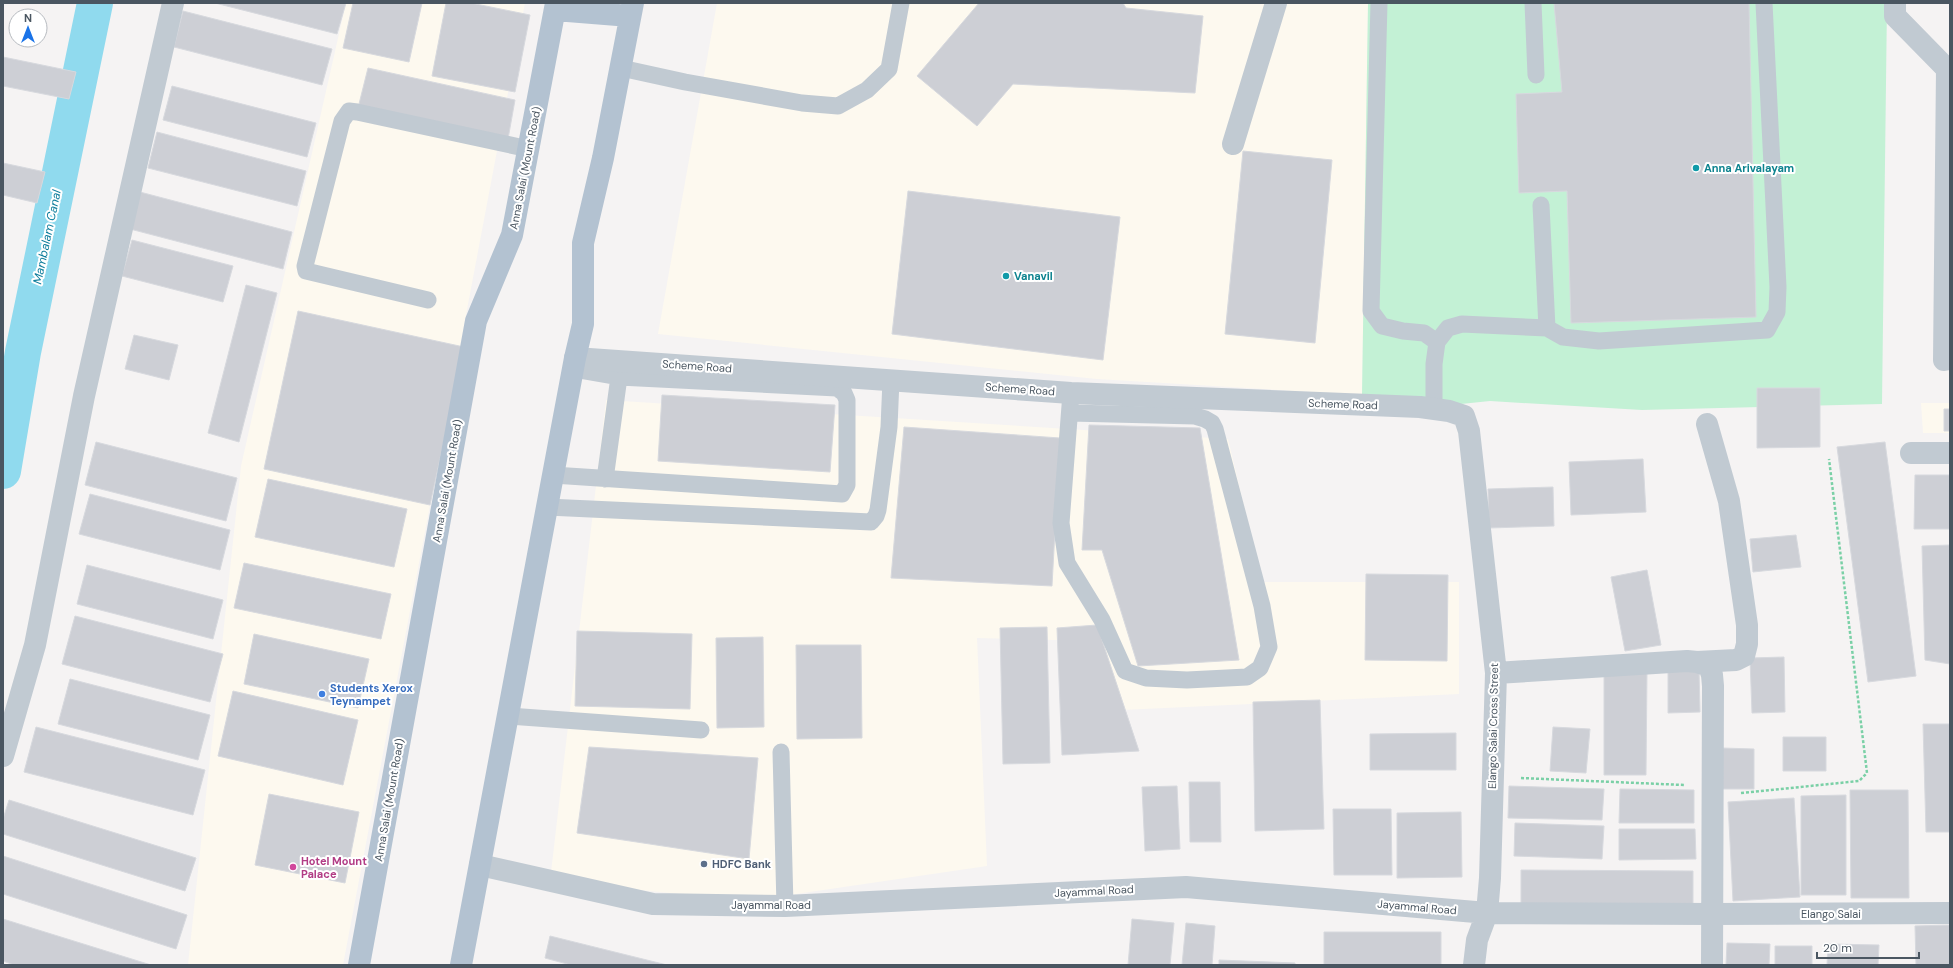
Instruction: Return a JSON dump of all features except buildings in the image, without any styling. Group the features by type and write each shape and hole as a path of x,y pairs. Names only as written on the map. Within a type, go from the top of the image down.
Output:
{"main road":[{"path":"461,965 574,364 583,324 583,243 632,10 555,6"},
{"name":"Anna Salai (Mount Road)","path":"359,965 476,320 512,235 555,6"}],"street":[{"path":"3,756 35,644 84,396 173,3"},
{"path":"1233,144 1276,3"},
{"path":"1895,3 1895,16 1947,69 1944,360 1950,359"},
{"name":"Scheme Road","path":"574,364 891,380 1070,403 1434,409 1449,411 1464,416"},
{"name":"Elango Salai Cross Street","path":"1464,416 1469,431 1496,673 1490,878 1487,913 1477,940 1474,965"},
{"path":"1496,673 1736,660 1744,656 1747,644 1747,625 1729,501 1707,424"},
{"path":"1911,453 1950,453"},
{"path":"1697,662 1709,666 1712,674 1712,965"},
{"name":"Jayammal Road","path":"480,864 653,904 785,906 1186,887 1487,913 1712,914"},
{"name":"Elango Salai","path":"1712,914 1950,913"}],"lane":[{"path":"621,68 685,82 802,103 838,106 867,90 890,69 901,3"},
{"path":"1379,3 1371,311 1382,326 1403,331 1424,333 1437,342"},
{"path":"1533,3 1536,75"},
{"path":"1434,409 1434,364 1437,342 1448,328 1462,324 1547,328 1562,338 1598,341 1766,330 1777,312 1778,287 1764,3"},
{"path":"428,300 306,271 307,259 345,115 349,111 357,112 529,149"},
{"path":"1541,205 1547,328"},
{"path":"554,475 842,494 847,484 847,400 844,393 837,388 620,376 574,364"},
{"path":"605,479 620,376"},
{"path":"547,507 871,522 876,516 878,510 890,427 891,380"},
{"path":"1070,403 1195,416 1212,423 1215,428 1262,606 1269,647 1260,668 1247,677 1187,680 1146,678 1125,670 1102,620 1067,563 1061,523 1070,403"},
{"path":"509,716 701,730"},
{"path":"781,752 785,906"}],"path":[{"path":"1493,777 1713,791 1859,781 1867,773 1829,459"}],"shaded area":[{"path":"346,3 525,3 343,965 188,965 241,466"},
{"path":"717,3 1368,3 1362,395 1097,379 658,334"},
{"path":"606,400 1228,439 1262,582 1459,582 1459,694 1122,710 1091,641 977,638 987,866 749,901 550,881"},
{"path":"1921,403 1950,403 1950,433 1923,433"}],"green space":[{"path":"1368,3 1887,3 1882,404 1642,410 1490,401 1461,404 1362,395"}],"waterway":[{"name":"Mambalam Canal","path":"3,471 23,352 95,3"}],"place":[{"name":"Anna Arivalayam","path":"1696,168"},
{"name":"Vanavil","path":"1006,276"},
{"name":"Students Xerox Teynampet","path":"322,694"},
{"name":"HDFC Bank","path":"704,864"},
{"name":"Hotel Mount Palace","path":"293,867"}]}
